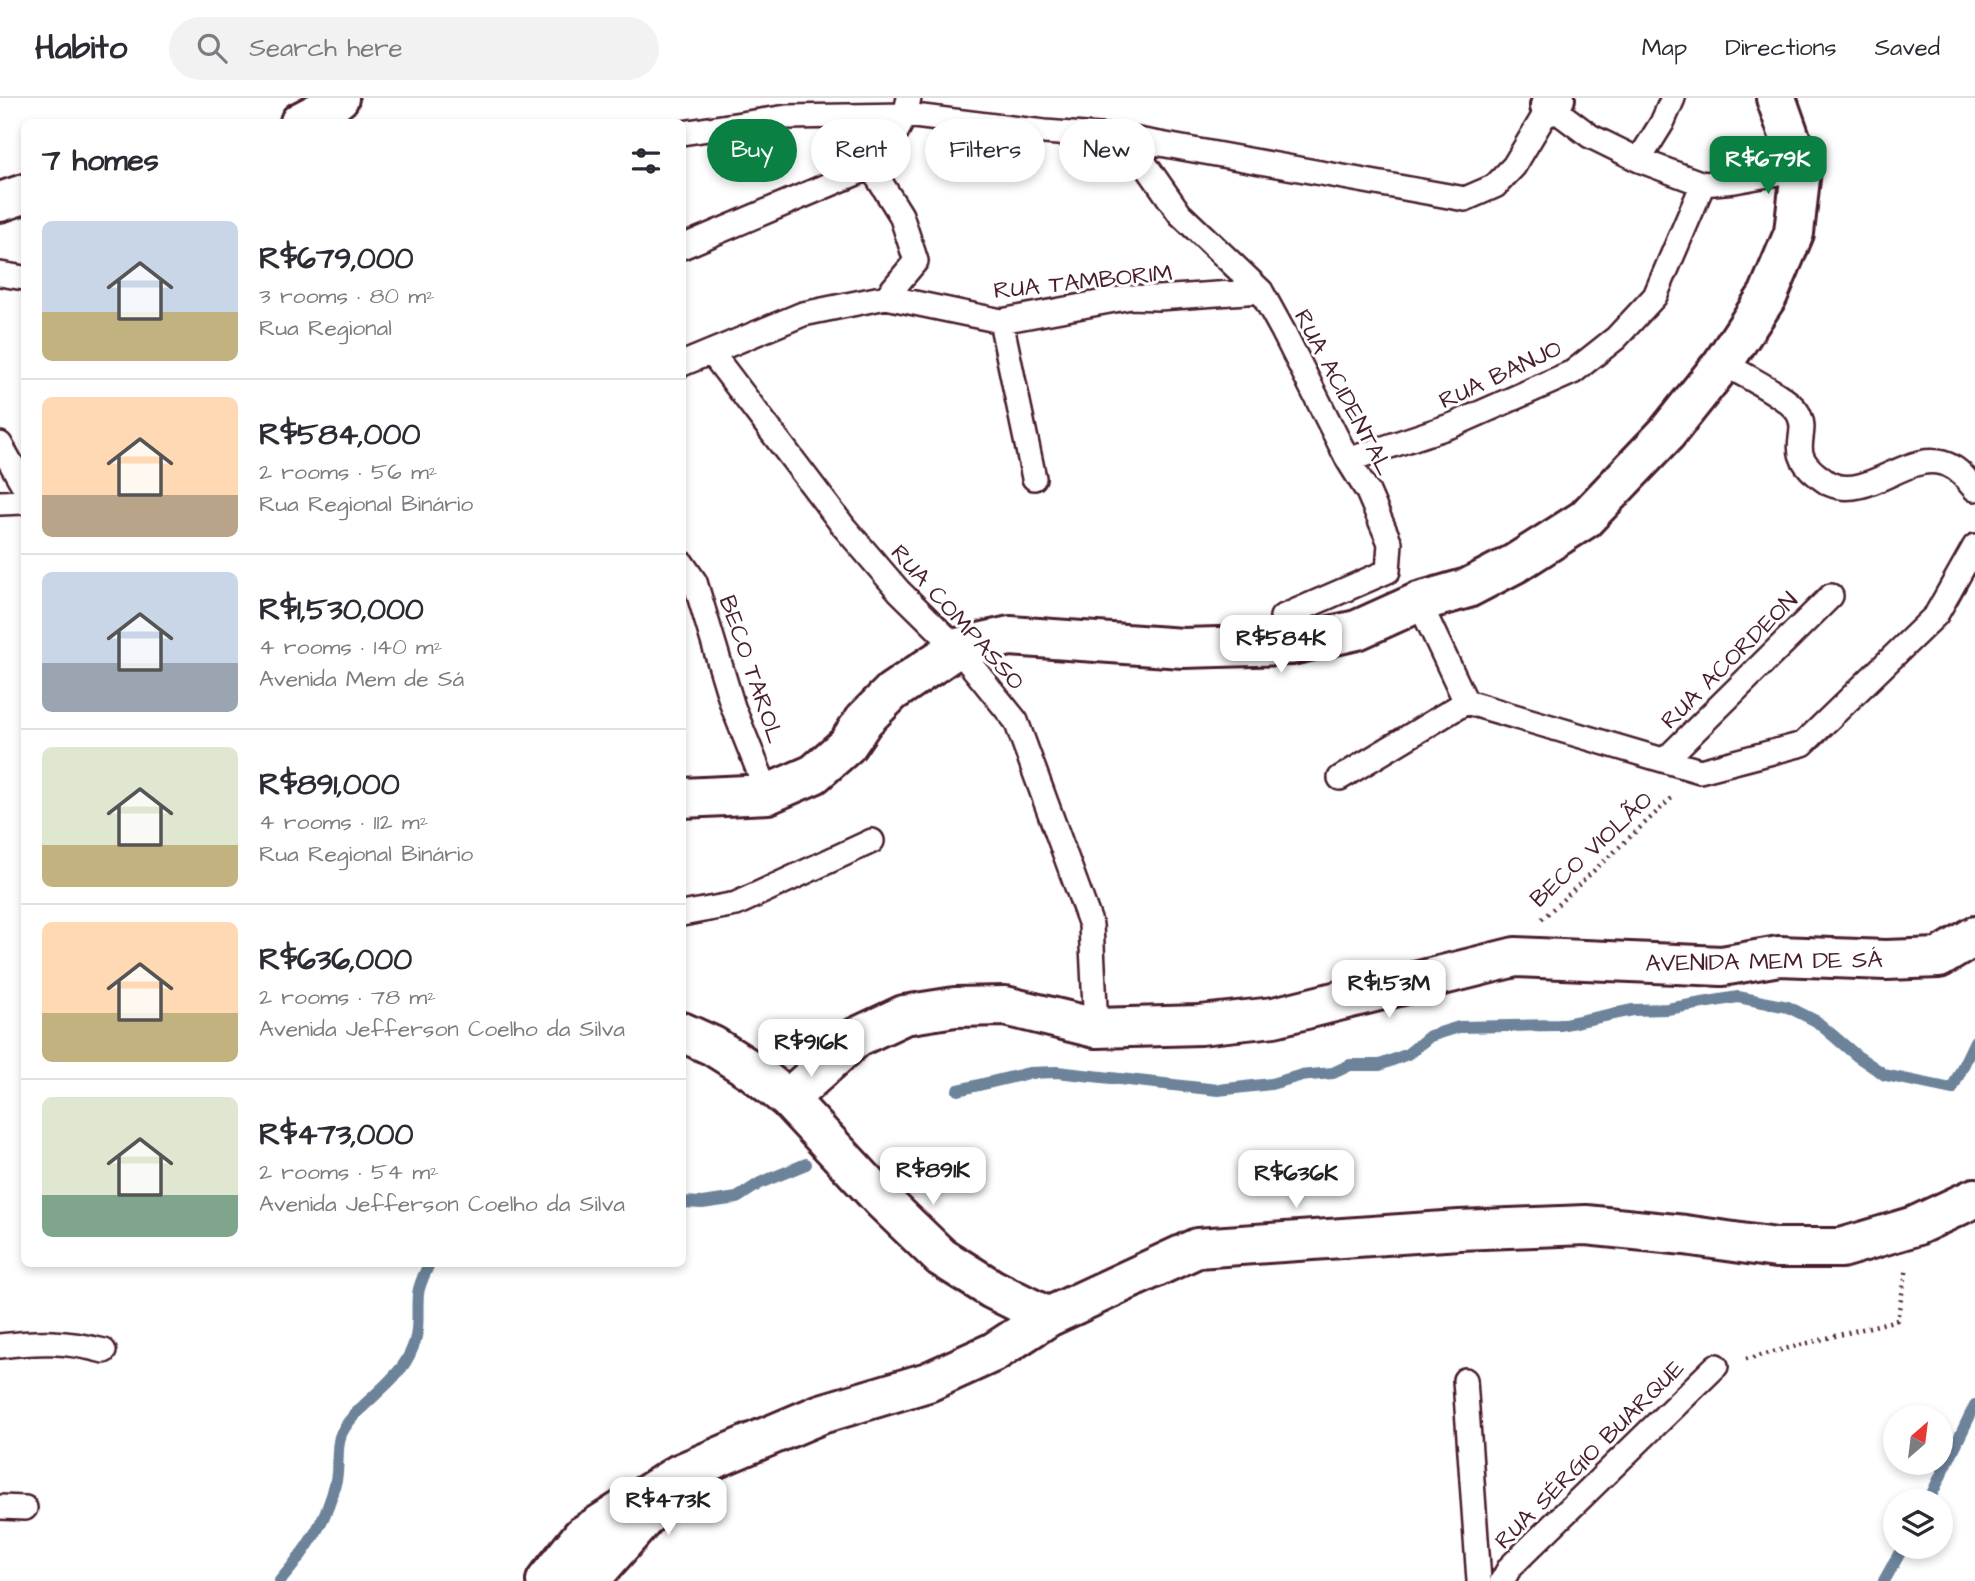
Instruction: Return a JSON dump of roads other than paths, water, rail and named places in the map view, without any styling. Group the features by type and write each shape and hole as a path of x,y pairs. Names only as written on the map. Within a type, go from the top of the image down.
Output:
{"street":[{"path":"306,119 339,98"},
{"path":"686,798 768,794 814,774 848,745 864,720 892,692 957,648 1010,636 1182,648 1291,645 1357,630 1419,602 1468,589 1516,563 1584,519 1667,433 1723,363 1768,295 1794,233 1801,169 1776,98"},
{"path":"0,202 21,195"},
{"name":"AVENIDA MEM DE SÁ","path":"789,1099 857,1037 904,1014 955,1007 1005,1006 1096,1028 1200,1025 1273,1017 1515,957 1722,966 1779,956 1886,960 1939,958 1975,936"},
{"path":"686,1034 744,1065 789,1099 883,1201 941,1257 992,1289 1048,1317"},
{"path":"546,1581 593,1559 679,1474 821,1414 928,1381 994,1352 1048,1317 1197,1248 1459,1230 1586,1225 1776,1248 1841,1248 1915,1226 1975,1198"}],"lane":[{"path":"1639,160 1662,123 1673,98"},
{"path":"1155,143 1465,199 1495,186 1514,166 1552,102 1590,136 1639,160 1703,184 1801,169"},
{"path":"686,132 787,117 908,106 1059,133"},
{"name":"RUA ACIDENTAL","path":"1155,178 1180,214 1261,291 1348,460 1368,492 1390,542 1388,571 1282,617 1306,642"},
{"path":"686,245 836,182"},
{"path":"880,182 901,215 916,261 886,297"},
{"name":"RUA BANJO","path":"1348,460 1454,425 1573,372 1616,338 1655,296 1703,184"},
{"path":"0,274 21,278"},
{"name":"RUA TAMBORIM","path":"711,352 803,314 886,297 1001,321 1131,297 1158,298 1261,291"},
{"path":"1001,321 1034,478"},
{"path":"686,361 711,352"},
{"name":"RUA COMPASSO","path":"711,352 844,527 899,592 957,648 1016,721 1091,925 1096,1028"},
{"path":"1723,363 1788,402 1799,414 1799,448 1805,466 1829,484 1851,489 1918,463 1939,462 1954,467 1975,489"},
{"path":"0,444 21,481"},
{"path":"0,503 21,502"},
{"path":"1340,778 1466,702 1700,771 1803,744 1936,615 1975,547"},
{"name":"BECO TAROL","path":"686,569 695,582 733,707 768,794"},
{"name":"RUA ACORDEON","path":"1665,760 1830,596"},
{"path":"1419,602 1466,702"},
{"path":"686,913 736,904 873,841"},
{"path":"0,1346 28,1342 70,1342 104,1350"},
{"name":"RUA SÉRGIO BUARQUE","path":"1502,1581 1510,1567 1716,1366"},
{"path":"1465,1380 1479,1581"},
{"path":"0,1507 25,1508"}],"waterway":[{"path":"958,1090 1029,1073 1057,1072 1218,1090 1271,1084 1299,1076 1333,1073 1350,1065 1380,1065 1408,1054 1430,1036 1459,1027 1560,1025 1633,1010 1667,1009 1738,997 1788,1007 1816,1021 1857,1056 1885,1075 1952,1089 1975,1041"},
{"path":"686,1202 702,1203 737,1198 760,1183 806,1164"},
{"path":"280,1581 307,1546 328,1508 336,1480 340,1437 345,1427 399,1371 411,1351 417,1328 419,1290 428,1267"},
{"path":"1934,1489 1975,1405"},
{"path":"1884,1581 1896,1559"}]}
